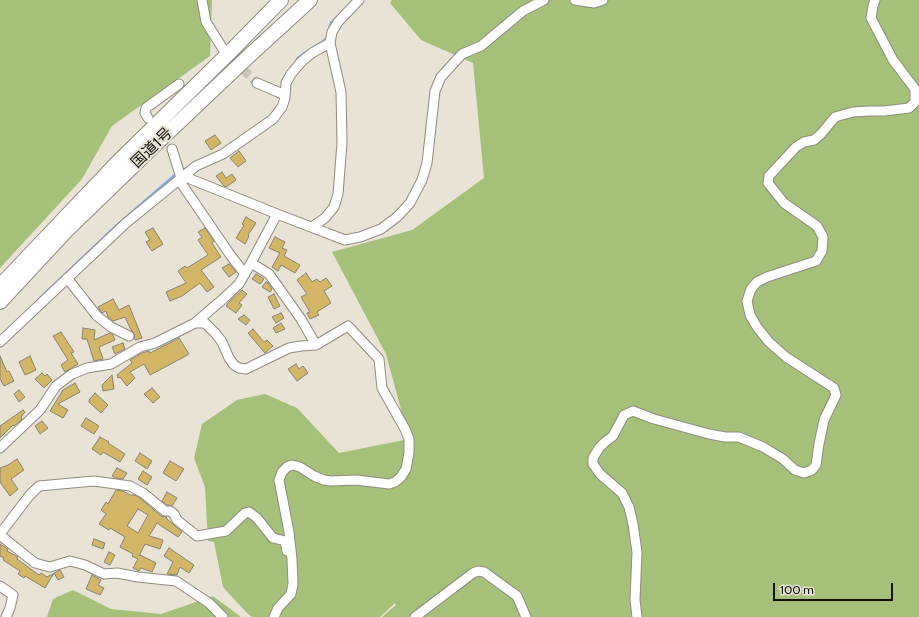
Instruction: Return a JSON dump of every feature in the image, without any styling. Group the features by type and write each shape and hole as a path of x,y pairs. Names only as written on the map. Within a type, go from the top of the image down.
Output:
{"highway":[{"name":"国道1号","path":"0,286 116,164 281,0"},
{"name":"国道1号","path":"0,302 66,231 250,55 310,0"}],"street":[{"path":"202,0 206,22 223,50"},
{"path":"312,228 325,218 334,207 338,194 342,143 341,92 330,43 332,32 338,22 359,0"},
{"path":"181,178 345,240 360,237 381,229 397,217 410,203 422,180 427,164 435,91 441,77 462,54 481,46 523,11 544,0"},
{"path":"575,0 594,3 603,0"},
{"path":"637,617 635,600 637,552 629,507 622,493 600,474 593,464 593,458 596,453 604,442 613,436 624,415 633,411 725,438 739,436 763,447 783,459 795,470 804,473 812,470 816,465 824,420 836,395 834,388 786,357 769,342 750,315 747,301 751,289 757,282 767,277 816,261 822,251 823,237 816,226 784,203 768,183 770,176 796,147 804,142 814,140 835,117 853,112 869,110 884,111 909,108 915,102 915,89 893,60 871,18 873,6 876,0"},
{"path":"0,342 126,223 196,166 223,154 272,118 282,106 286,83 290,74 312,53 330,43"},
{"path":"257,83 285,95"},
{"path":"148,118 145,112 146,108 179,84"},
{"path":"172,149 181,178 231,256 245,274"},
{"path":"0,448 40,410 56,386 72,374 87,368 111,364 140,347 155,343 195,323 239,284 277,214"},
{"path":"251,263 269,274 316,345"},
{"path":"67,278 97,316 111,327 129,336"},
{"path":"195,323 205,323 222,342 234,365 239,368 246,369 288,348 316,345 348,326 379,359 382,388 409,439 409,453 406,469 395,482 389,484 356,480 324,480 314,476 300,467 292,465 282,472 279,480 289,532 293,584 291,594 278,608 274,617"},
{"path":"223,617 209,603 176,581 138,578 117,573 104,574 85,565 70,561 50,567 35,563 0,534 29,496 40,486 94,481 113,483 130,486 143,493 165,511 170,511 174,514 177,520 197,536 226,531 245,513 249,512 257,518 273,538 285,541 292,572"},
{"path":"415,617 473,573 478,571 484,572 517,596 526,617"},
{"path":"0,586 13,595 6,617"}],"green space":[{"path":"0,0 212,0 210,56 112,126 82,179 0,268"},
{"path":"392,0 919,0 919,617 382,617 396,605 395,603 380,617 252,617 223,587 214,542 208,541 205,487 194,458 202,424 237,400 265,394 297,408 339,453 409,439 386,354 332,252 412,230 484,178 473,63 421,40 390,3"},
{"path":"73,590 111,609 161,614 213,596 241,617 47,617 53,599"}],"building":[{"path":"215,135 221,143 211,150 205,141"},
{"path":"239,151 246,161 238,167 230,158"},
{"path":"222,172 226,178 232,174 236,180 226,187 224,186 216,176"},
{"path":"246,217 256,223 248,235 249,236 245,244 236,238 244,225 242,224"},
{"path":"153,228 163,244 152,251 146,242 150,240 145,232"},
{"path":"205,228 214,241 212,243 221,257 201,270 214,287 207,292 200,283 182,296 170,301 166,292 186,283 178,271 185,266 187,268 208,255 198,240 202,237 198,232"},
{"path":"275,237 285,242 282,248 287,250 284,256 300,265 295,273 281,265 278,271 272,267 280,253 269,248"},
{"path":"229,264 236,272 229,277 222,268"},
{"path":"306,273 312,282 317,279 320,282 326,278 332,286 324,291 331,303 317,312 319,315 310,319 307,313 310,312 301,297 307,294 297,280"},
{"path":"256,274 264,279 260,284 252,279"},
{"path":"266,282 272,289 270,292 262,287"},
{"path":"242,290 247,294 239,303 242,305 236,313 226,306"},
{"path":"274,294 280,306 274,309 268,297"},
{"path":"113,299 119,310 129,305 142,338 135,340 134,333 125,317 113,321 108,317 106,311 102,313 98,307"},
{"path":"281,313 284,318 276,323 272,317"},
{"path":"244,315 250,320 246,325 238,319"},
{"path":"281,323 285,329 276,333 273,328"},
{"path":"83,328 95,330 94,340 110,333 113,335 115,340 99,347 103,359 94,361 87,339 82,339"},
{"path":"253,329 264,342 267,340 273,346 265,353 248,333"},
{"path":"61,332 74,352 71,353 78,364 65,372 61,365 68,360 53,336"},
{"path":"179,338 189,354 150,375 144,364 130,372 135,378 127,386 120,377 118,378 117,375 132,363 130,360 142,353 149,351 150,353"},
{"path":"123,343 125,349 115,354 112,347"},
{"path":"0,356 7,372 9,371 14,381 4,386 0,379"},
{"path":"30,356 36,370 25,375 19,362"},
{"path":"296,364 299,369 303,366 308,373 297,381 288,369"},
{"path":"42,373 45,376 47,374 52,380 44,388 35,379"},
{"path":"112,375 114,389 103,391 102,385"},
{"path":"75,383 80,392 58,404 68,410 63,418 50,411 63,390"},
{"path":"152,388 160,397 153,403 144,394"},
{"path":"19,390 25,397 19,402 14,394"},
{"path":"95,393 108,405 101,413 89,402"},
{"path":"23,410 25,412 21,417 22,419 14,426 13,425 0,438 0,426"},
{"path":"86,418 99,426 94,434 81,426"},
{"path":"42,421 48,428 40,434 35,426"},
{"path":"100,437 125,454 120,462 103,452 101,455 92,449"},
{"path":"140,453 152,461 147,469 135,461"},
{"path":"17,459 24,470 11,479 18,489 10,496 0,482 0,468"},
{"path":"170,461 184,469 176,481 163,473"},
{"path":"117,468 127,473 123,479 112,476"},
{"path":"143,471 152,477 147,485 138,479"},
{"path":"116,490 123,491 132,496 133,494 161,516 167,517 166,518 182,532 178,537 157,523 149,536 163,540 160,549 145,544 139,556 140,555 156,563 152,572 141,568 139,571 133,568 138,559 132,556 133,554 120,547 125,537 110,528 109,530 99,524 106,514 101,510 106,502 108,504","holes":["138,509 148,515 138,533 127,526"]},
{"path":"167,492 177,498 172,506 167,505 162,501"},
{"path":"94,539 105,543 103,549 92,545"},
{"path":"0,544 39,575 41,573 47,577 54,573 45,588 25,576 24,578 18,574 20,571 3,560 4,558 0,556"},
{"path":"169,548 194,565 189,573 180,567 177,575 167,574 173,562 164,556"},
{"path":"109,552 115,555 110,565 104,562"},
{"path":"60,570 64,577 58,580 54,573"},
{"path":"92,575 101,580 98,585 104,588 100,595 86,589"}],"waterway":[{"path":"329,29 331,23 336,18"},
{"path":"296,61 306,52 327,38 327,36"},
{"path":"182,171 191,165"},
{"path":"39,299 116,226 177,173"}],"tunnel":[{"path":"224,50 257,83"}]}
